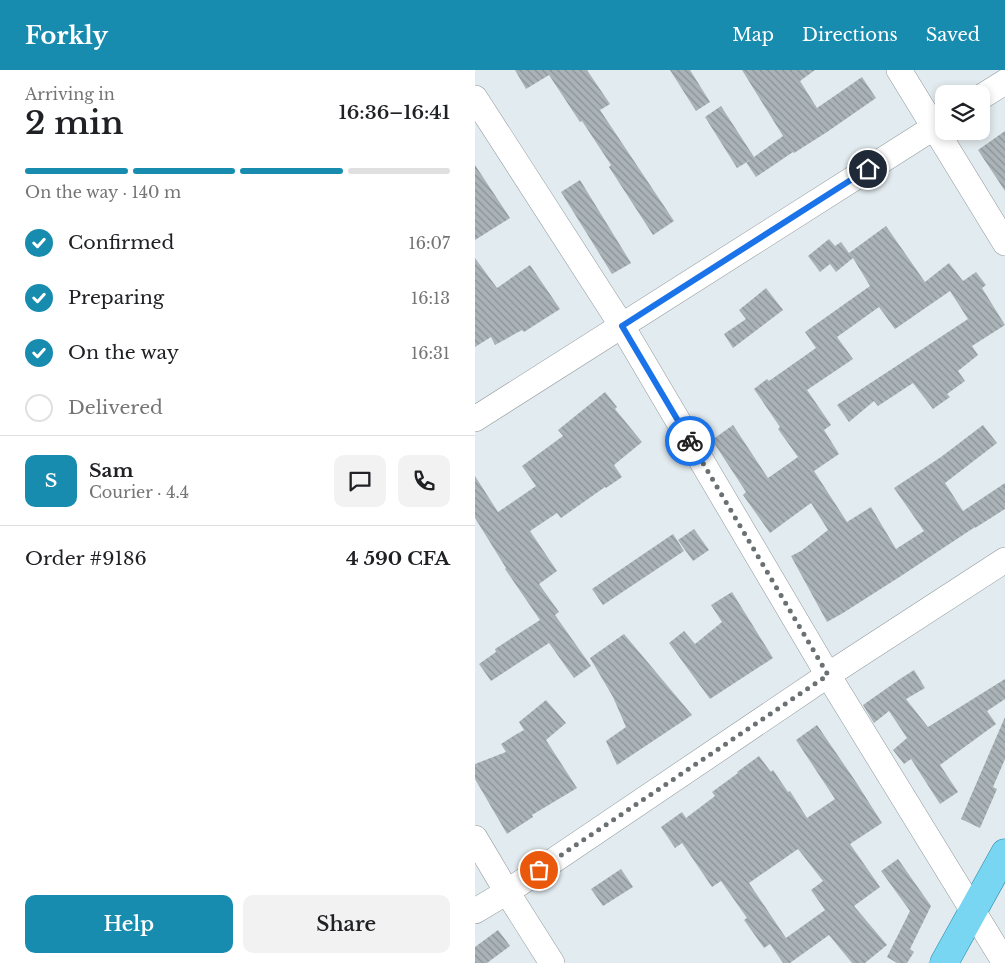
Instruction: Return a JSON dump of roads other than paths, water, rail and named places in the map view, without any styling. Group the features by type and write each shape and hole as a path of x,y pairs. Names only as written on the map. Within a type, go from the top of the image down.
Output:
{"main road":[{"path":"965,963 979,919 1005,853"},
{"path":"945,963 979,919 1005,892"}],"street":[{"path":"899,70 935,119"},
{"path":"990,91 1005,82"},
{"path":"475,98 622,326 828,675 1005,962"},
{"path":"475,419 935,127"},
{"path":"948,140 1005,243"},
{"path":"475,911 507,892 828,675 1005,560"},
{"path":"475,838 552,963"}]}
